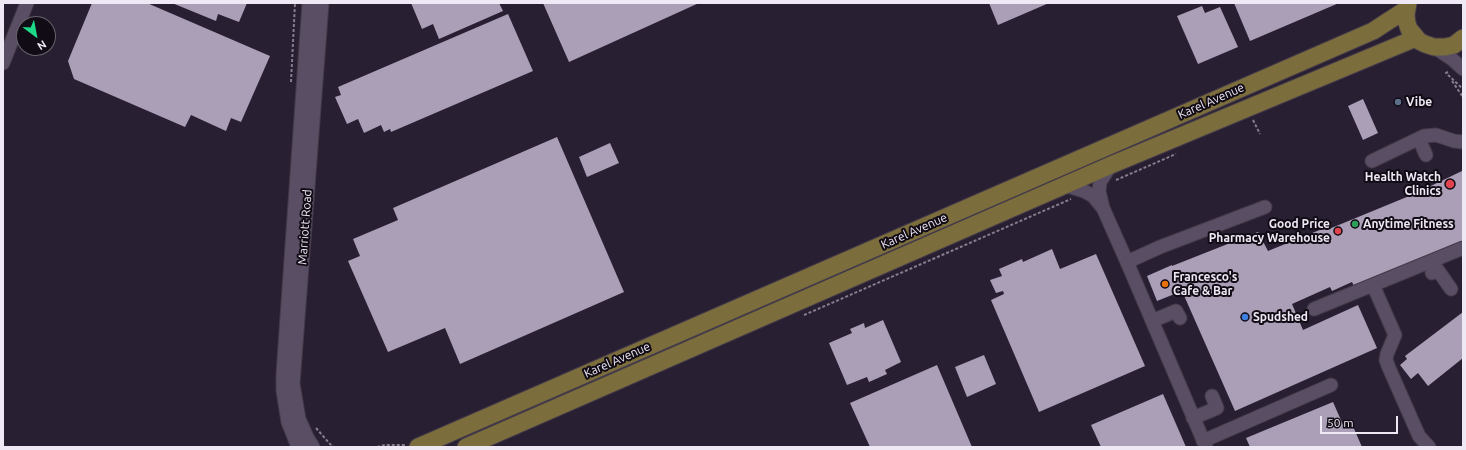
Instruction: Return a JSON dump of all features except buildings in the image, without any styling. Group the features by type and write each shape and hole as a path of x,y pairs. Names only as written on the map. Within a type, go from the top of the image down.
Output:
{"main road":[{"name":"Karel Avenue","path":"466,447 1064,185 1276,95 1416,38 1409,29 1407,23 1408,6"},
{"name":"Karel Avenue","path":"418,447 1373,31 1408,6"},
{"path":"1416,38 1425,44 1434,47 1454,45 1463,38"},
{"path":"1201,106 1208,110 1276,95"}],"street":[{"path":"3,63 28,3"},
{"name":"Marriott Road","path":"298,447 288,422 283,391 283,374 310,3"},
{"name":"Marriott Road","path":"313,447 306,437 299,419 293,384 322,3"},
{"path":"1434,47 1452,59 1463,69"},
{"path":"1372,161 1424,136 1436,135 1454,141 1463,142"},
{"path":"1419,139 1426,155"},
{"path":"1111,165 1100,182 1103,208 1205,444 1331,385"},
{"path":"1064,185 1088,192 1103,208"},
{"path":"1127,262 1158,242 1232,213 1259,205"},
{"path":"1314,309 1463,248"},
{"path":"1432,273 1436,269 1451,289"},
{"path":"1373,285 1398,334 1386,360 1414,412 1419,436 1428,440"},
{"path":"1152,321 1176,310 1180,318"},
{"path":"1193,418 1217,408 1212,396"}],"path":[{"path":"1446,73 1463,90"},
{"path":"1450,77 1463,97"},
{"path":"1253,120 1260,134"},
{"path":"1100,187 1180,152"},
{"path":"801,317 1088,192"},
{"path":"324,447 330,444 334,447"},
{"path":"377,447 404,444 411,447"}],"place":[{"name":"Vibe","path":"1398,102"},
{"name":"Health Watch Clinics","path":"1450,184"},
{"name":"Anytime Fitness","path":"1355,224"},
{"name":"Good Price Pharmacy Warehouse","path":"1338,231"},
{"name":"Francesco's Cafe & Bar","path":"1165,284"},
{"name":"Spudshed","path":"1245,317"}]}
